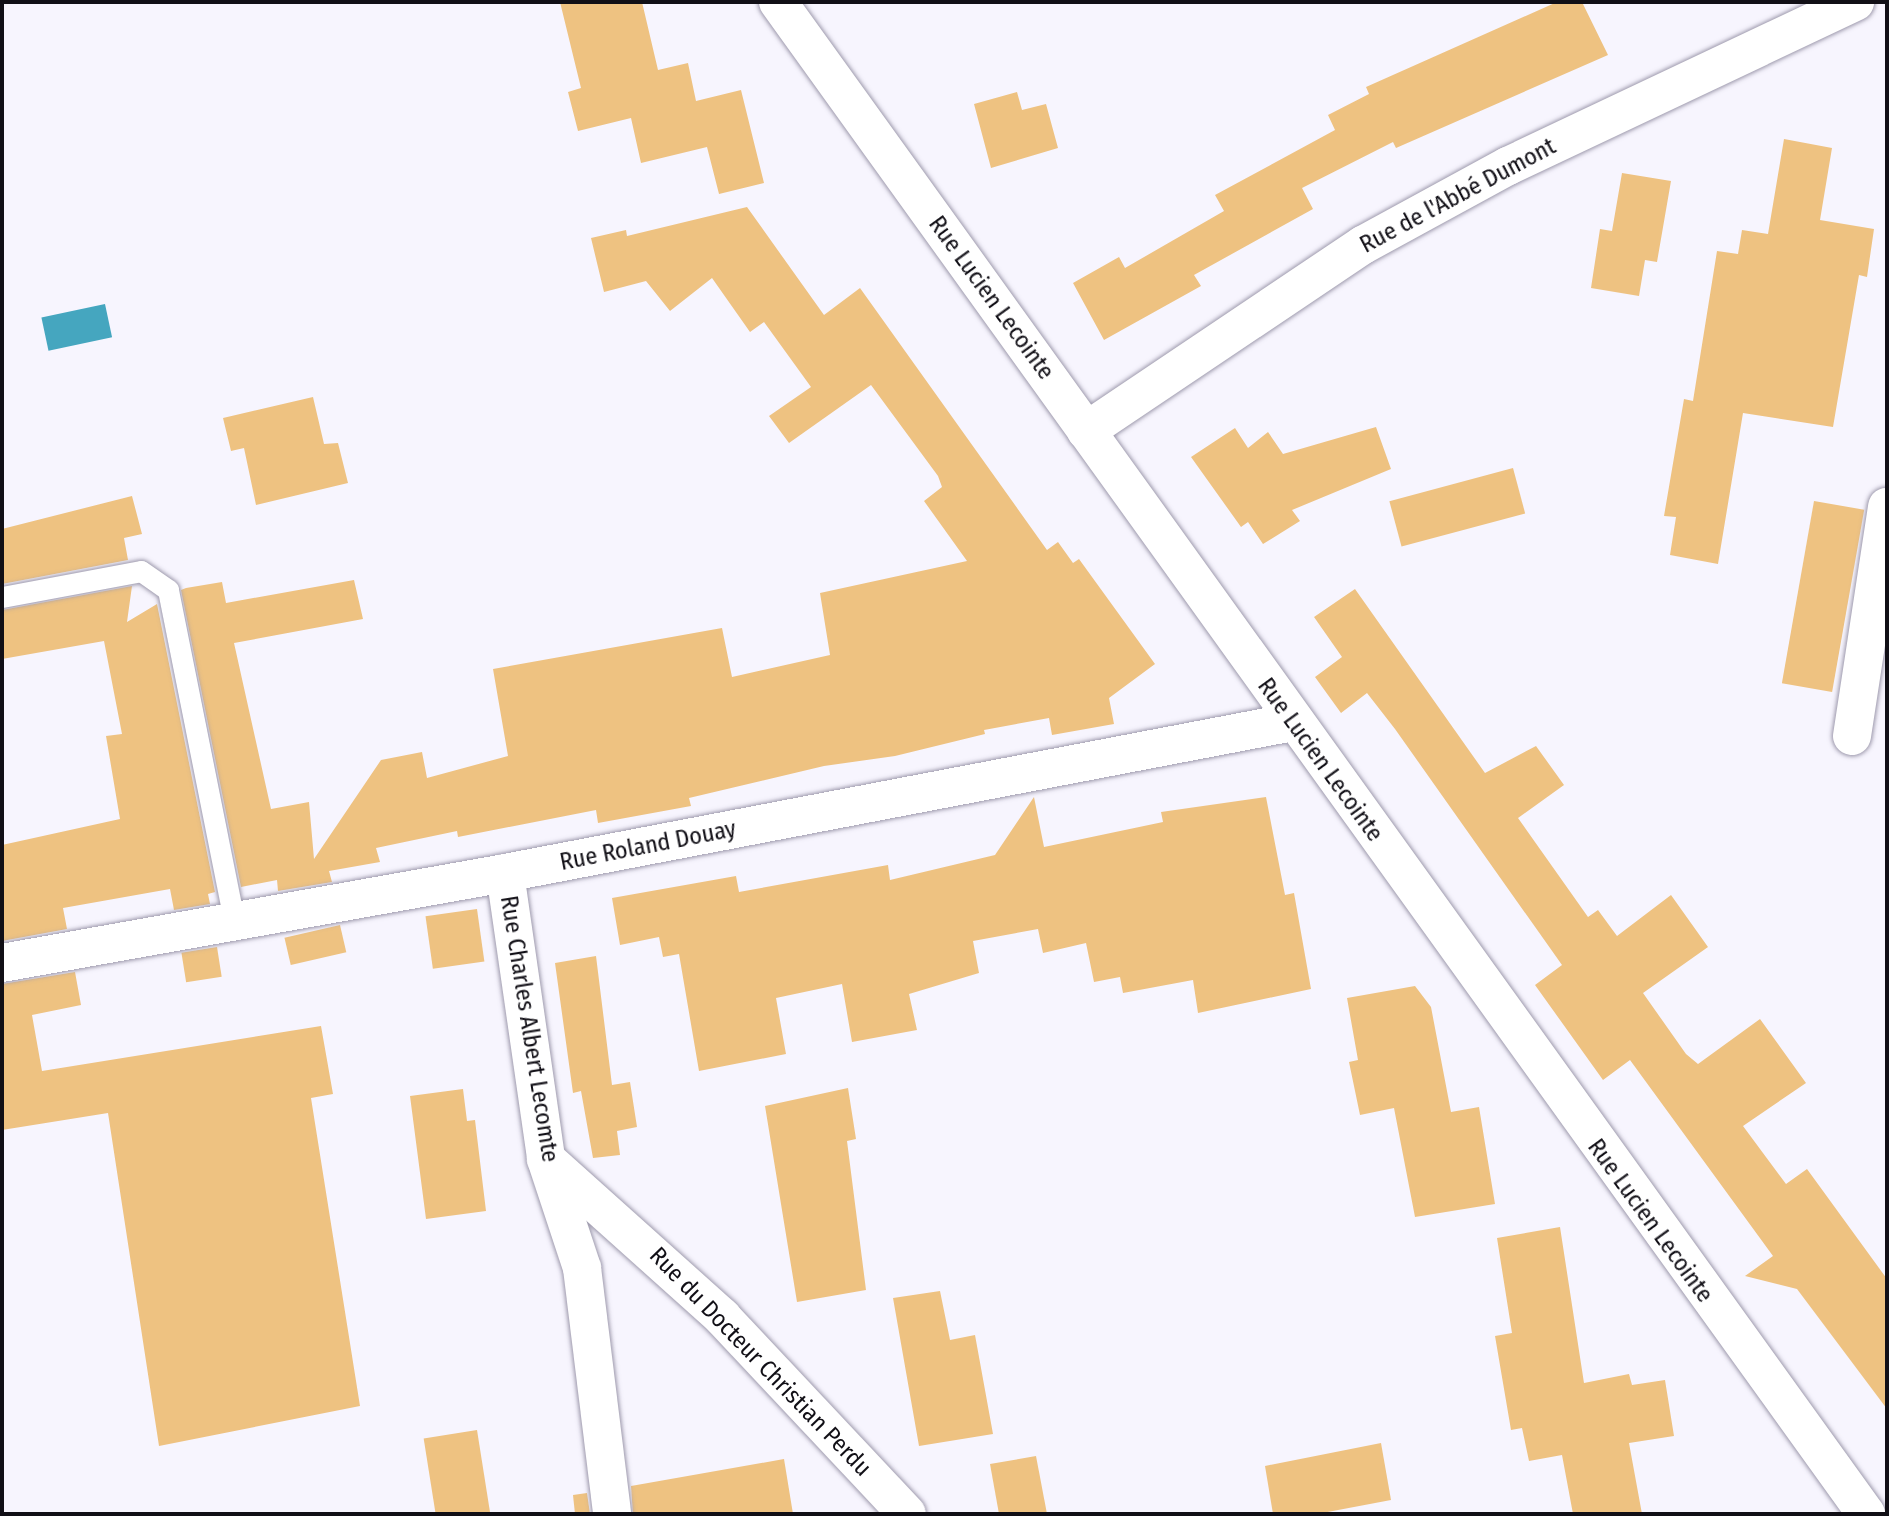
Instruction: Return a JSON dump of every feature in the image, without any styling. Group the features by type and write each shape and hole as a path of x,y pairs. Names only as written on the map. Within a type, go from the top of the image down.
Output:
{"street":[{"name":"Rue Lucien Lecointe","path":"778,2 1293,722 1866,1514"},
{"name":"Rue de l'Abbé Dumont","path":"1086,431 1363,245 1508,166 1855,2"},
{"path":"1852,736 1887,507"},
{"name":"Rue Roland Douay","path":"2,962 505,873 1293,722"},
{"name":"Rue Charles Albert Lecomte","path":"505,873 547,1159 582,1268 612,1514"},
{"name":"Rue du Docteur Christian Perdu","path":"547,1159 723,1317 907,1514"}],"lane":[{"path":"2,597 141,571 168,590 234,921"}],"water":[{"path":"105,304 112,337 48,351 41,318"}],"building":[{"path":"560,2 642,2 658,70 688,63 696,101 741,90 764,183 719,194 707,147 641,163 631,118 578,131 568,92 581,88"},
{"path":"1557,2 1582,2 1608,55 1396,148 1393,142 1302,188 1313,209 1194,275 1201,286 1104,340 1073,283 1119,257 1125,268 1224,211 1215,195 1335,130 1328,115 1369,94 1366,87"},
{"path":"1017,92 1022,110 1046,104 1058,148 991,168 974,104"},
{"path":"1784,139 1832,148 1820,220 1874,229 1867,277 1859,275 1833,427 1743,413 1718,564 1670,555 1676,517 1664,516 1684,399 1693,401 1717,251 1738,254 1742,230 1768,234"},
{"path":"1622,173 1671,181 1657,262 1645,260 1639,296 1591,288 1600,229 1612,231"},
{"path":"747,207 824,315 860,288 1047,550 1058,542 1073,563 1079,559 1155,664 1109,698 1114,724 1052,735 1049,718 984,730 985,734 895,756 824,766 689,798 691,806 598,823 596,810 458,837 457,831 376,848 380,862 329,871 332,882 278,891 277,880 241,887 181,590 222,582 226,603 354,580 363,619 234,643 271,809 309,802 314,859 381,760 422,752 427,778 508,756 493,669 722,628 732,677 830,655 820,593 967,561 924,501 942,487 938,476 871,385 789,443 769,416 811,387 764,322 750,332 712,278 670,311 646,281 604,292 591,238 626,230 627,236"},
{"path":"313,397 324,444 338,443 348,483 256,505 244,448 231,451 223,418"},
{"path":"1376,427 1391,469 1292,510 1300,521 1263,544 1248,522 1241,527 1191,457 1235,428 1248,448 1268,432 1283,454"},
{"path":"1513,468 1525,513 1402,547 1389,501"},
{"path":"132,496 142,534 124,538 128,560 2,584 2,529"},
{"path":"1814,501 1864,510 1832,692 1782,683"},
{"path":"132,586 127,622 157,604 215,892 208,894 210,904 174,910 170,889 63,908 67,929 2,941 2,845 120,819 106,736 122,734 104,641 2,659 2,610"},
{"path":"1355,589 1485,773 1536,746 1564,785 1518,818 1588,917 1598,910 1617,936 1671,895 1708,947 1643,993 1686,1054 1698,1064 1760,1019 1806,1083 1743,1126 1786,1184 1807,1169 1887,1279 1887,1409 1797,1289 1745,1276 1773,1256 1630,1060 1603,1080 1535,985 1562,965 1367,693 1341,713 1315,677 1342,657 1314,617"},
{"path":"1034,797 1044,847 1163,822 1161,812 1266,797 1285,895 1294,893 1311,989 1198,1013 1193,980 1123,993 1120,977 1094,982 1086,943 1043,953 1038,929 973,941 979,973 909,994 917,1030 852,1042 842,984 776,998 786,1054 699,1071 679,954 663,957 659,937 620,945 612,898 736,876 739,892 888,865 890,880 995,855"},
{"path":"477,909 484,961 433,969 426,916"},
{"path":"340,925 346,952 291,965 284,938"},
{"path":"217,947 222,977 186,982 181,953"},
{"path":"596,956 612,1085 630,1082 637,1127 617,1131 620,1155 593,1158 581,1091 573,1093 555,963"},
{"path":"75,972 81,1005 32,1015 42,1071 321,1026 333,1094 311,1098 360,1406 159,1446 108,1113 2,1130 2,984"},
{"path":"1415,986 1431,1007 1451,1112 1479,1107 1495,1204 1415,1217 1394,1108 1360,1115 1349,1062 1358,1060 1347,998"},
{"path":"848,1088 856,1139 847,1141 866,1290 797,1302 765,1106"},
{"path":"463,1089 467,1121 475,1120 486,1211 426,1219 410,1096"},
{"path":"1560,1227 1584,1383 1629,1374 1632,1385 1665,1380 1674,1436 1629,1443 1642,1514 1573,1514 1562,1455 1529,1461 1522,1428 1511,1430 1495,1336 1512,1333 1497,1238"},
{"path":"940,1291 950,1340 975,1335 993,1434 919,1446 893,1298"},
{"path":"477,1430 490,1514 436,1514 424,1438"},
{"path":"1381,1443 1391,1500 1317,1514 1273,1514 1265,1466"},
{"path":"1036,1456 1047,1514 999,1514 990,1464"},
{"path":"784,1459 793,1514 633,1514 631,1486"},
{"path":"587,1493 590,1514 575,1514 573,1495"}]}
